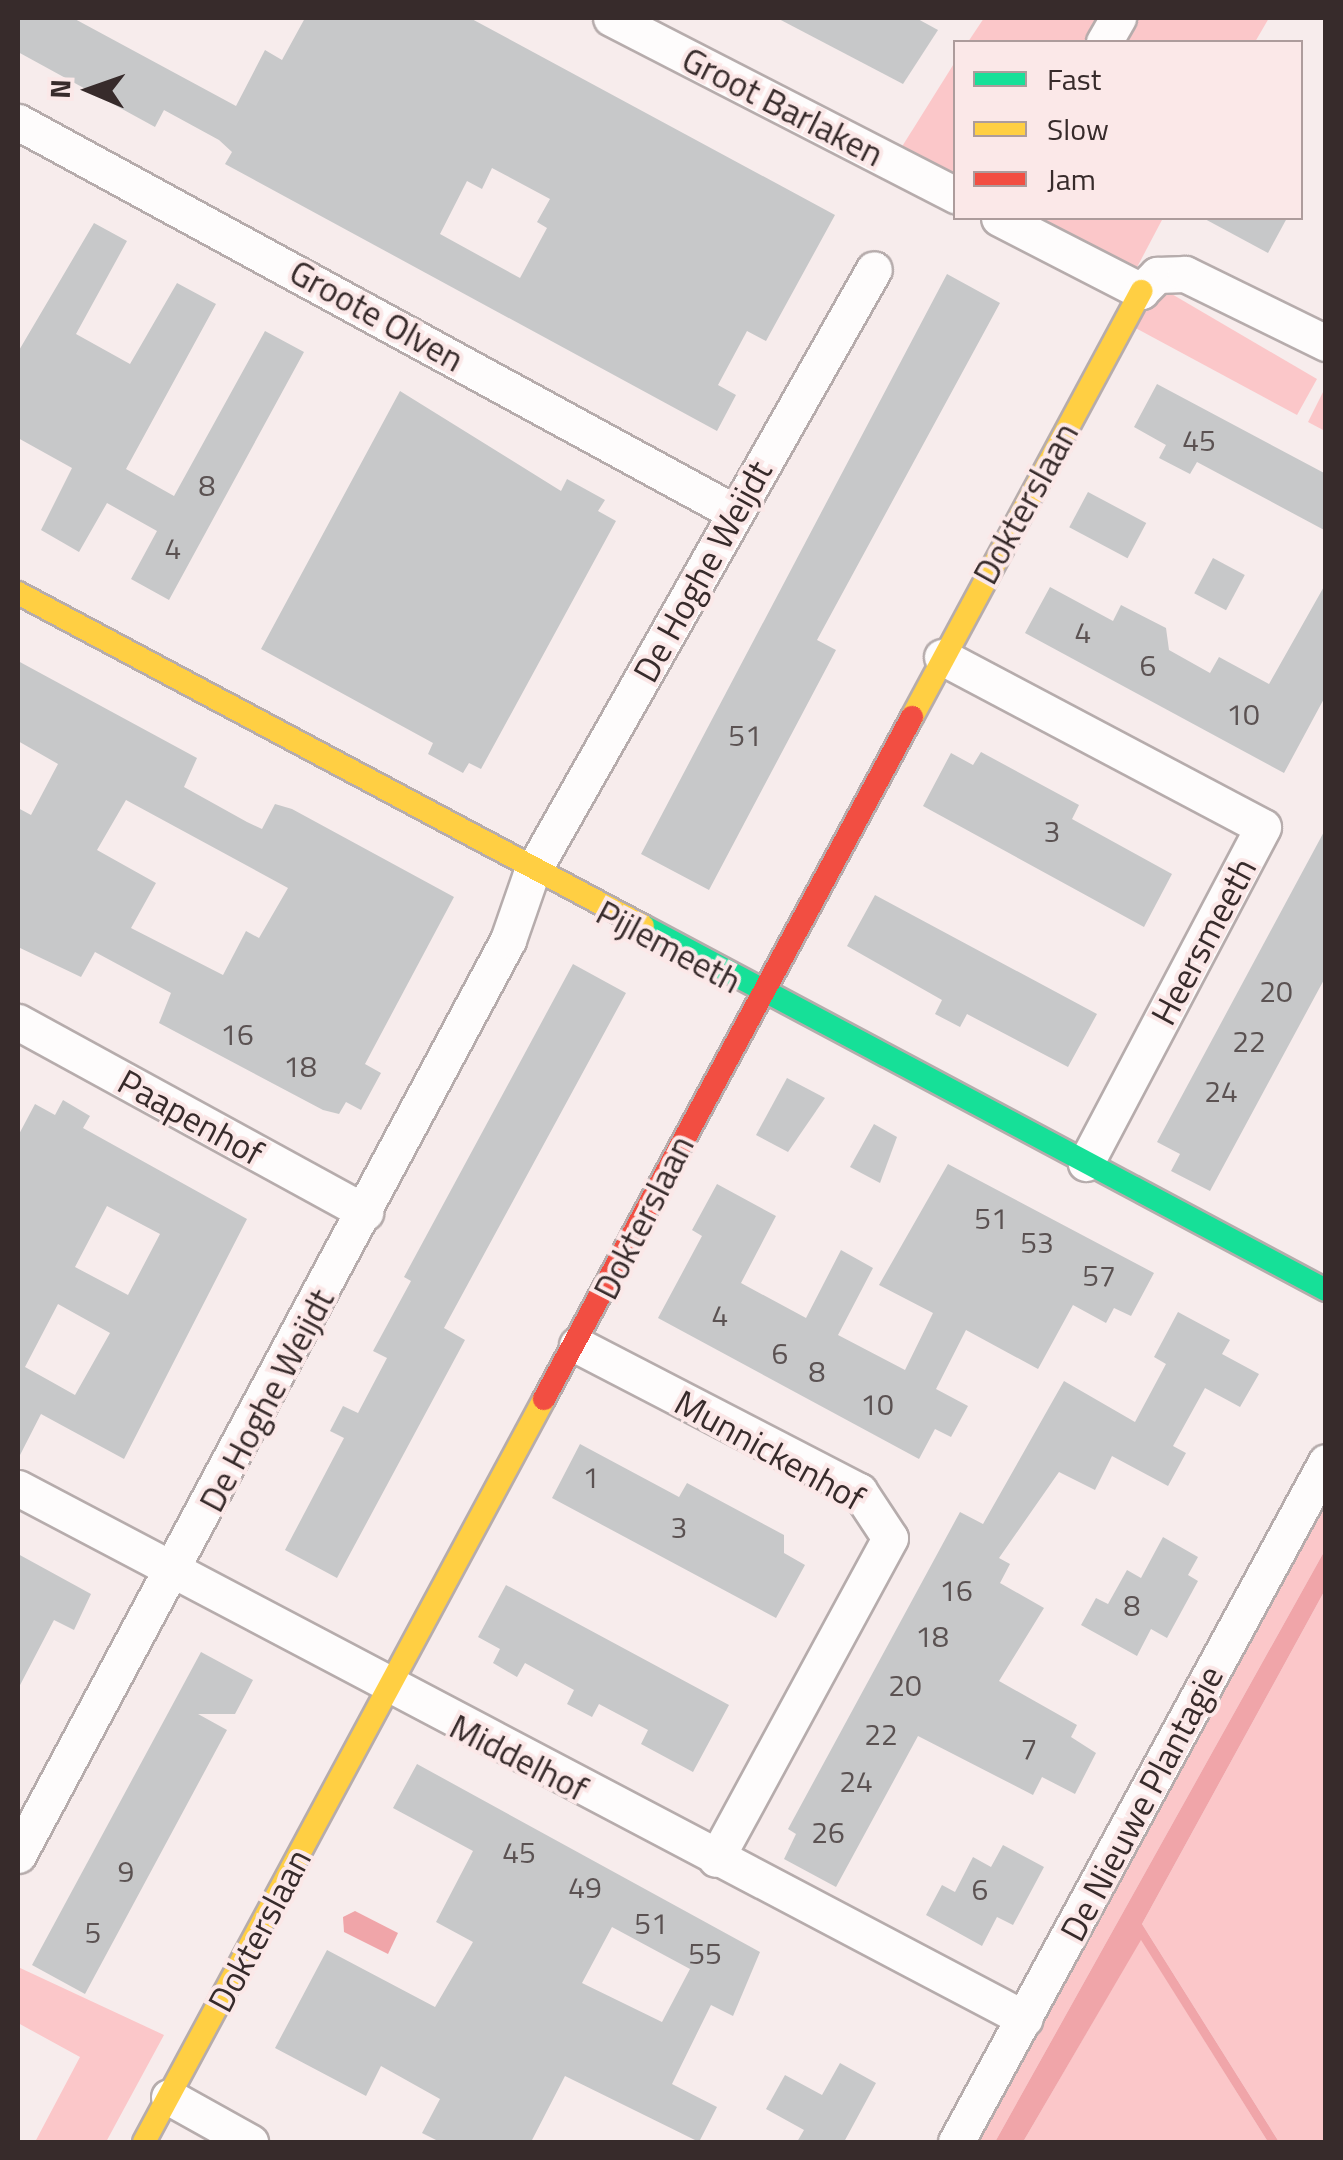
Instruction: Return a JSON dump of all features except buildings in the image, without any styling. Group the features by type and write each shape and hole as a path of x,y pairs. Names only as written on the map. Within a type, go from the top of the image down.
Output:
{"street":[{"name":"Groot Barlaken","path":"611,18 953,193"},
{"path":"1105,40 1118,18"},
{"name":"Groote Olven","path":"18,122 734,512"},
{"path":"1007,220 1141,291 1158,276 1185,274 1326,342"},
{"name":"De Hoghe Weijdt","path":"18,1855 176,1571 508,940 531,874 874,269"},
{"name":"Dokterslaan","path":"144,2142 577,1345 759,993 1141,291"},
{"name":"Pijlemeeth","path":"18,593 531,874 1326,1290"},
{"name":"Heersmeeth","path":"942,657 1262,827 1086,1164"},
{"name":"Paapenhof","path":"18,1022 364,1212"},
{"name":"Munnickenhof","path":"577,1345 859,1491 890,1538 716,1858"},
{"name":"De Nieuwe Plantagie","path":"956,2142 1326,1462"},
{"name":"Middelhof","path":"18,1488 388,1689 1024,2019"},
{"path":"169,2097 250,2142"}],"shaded area":[{"path":"984,18 1100,18 1088,40 969,40"},
{"path":"1131,18 1269,18 1256,40 1118,40"},
{"path":"953,65 953,180 898,153"},
{"path":"1039,220 1162,220 1134,273"},
{"path":"1170,293 1317,379 1297,415 1130,325 1149,297"},
{"path":"1325,388 1325,431 1308,422"},
{"path":"1325,1487 1325,1550 995,2142 971,2142"},
{"path":"1325,1550 1325,1590 1142,1924 1279,2142 1268,2142 1141,1940 1023,2142 995,2142"},
{"path":"1325,1590 1325,2142 1279,2142 1142,1924"},
{"path":"355,1911 398,1933 388,1954 344,1932 343,1917"},
{"path":"1141,1939 1268,2142 1023,2142"},
{"path":"18,1967 164,2035 106,2142 35,2142 80,2057 18,2023"}],"traffic: fast":[{"path":"643,926 1326,1290"}],"traffic: slow":[{"path":"912,717 1141,291"},
{"path":"18,593 643,926"},
{"path":"144,2142 544,1399"}],"traffic: jam":[{"path":"544,1399 912,717"}]}
